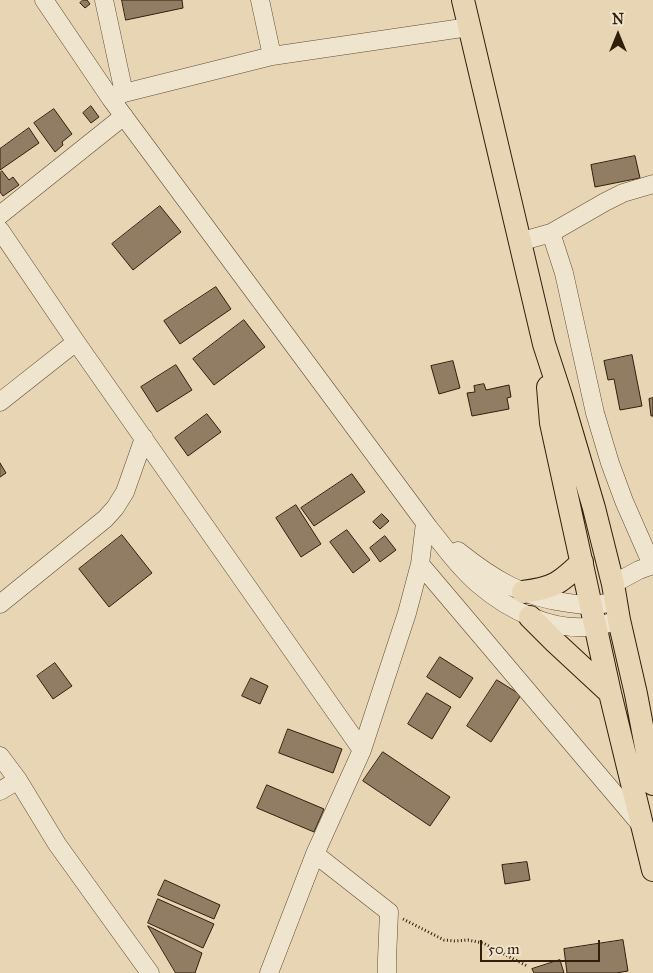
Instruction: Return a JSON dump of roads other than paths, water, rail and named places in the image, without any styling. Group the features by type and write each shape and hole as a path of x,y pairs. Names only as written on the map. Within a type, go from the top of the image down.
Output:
{"main road":[{"path":"463,0 544,344 594,508 636,694 653,784"},
{"path":"544,344 551,423 610,693 653,870"},
{"path":"523,592 554,585 568,576 582,562"},
{"path":"530,617 610,693"}],"street":[{"path":"44,0 117,96"},
{"path":"104,0 117,96 124,116 427,525 465,571 476,583 510,606 530,617 564,626 593,616 615,602 639,570 652,565 624,501 610,463 595,413 564,273 551,233"},
{"path":"260,0 272,56"},
{"path":"117,96 272,56 469,27"},
{"path":"0,215 124,116"},
{"path":"519,242 551,233 623,193 653,184"},
{"path":"0,230 76,342 362,750"},
{"path":"0,402 76,342"},
{"path":"0,604 105,519 115,508 125,492 144,438"},
{"path":"269,973 315,854 362,750 407,613 420,564 427,525"},
{"path":"427,525 487,574 523,592 558,602 593,616"},
{"path":"420,564 641,824"},
{"path":"0,756 18,780 57,844 150,973"},
{"path":"0,791 18,780"},
{"path":"315,854 389,912 387,973"}]}
